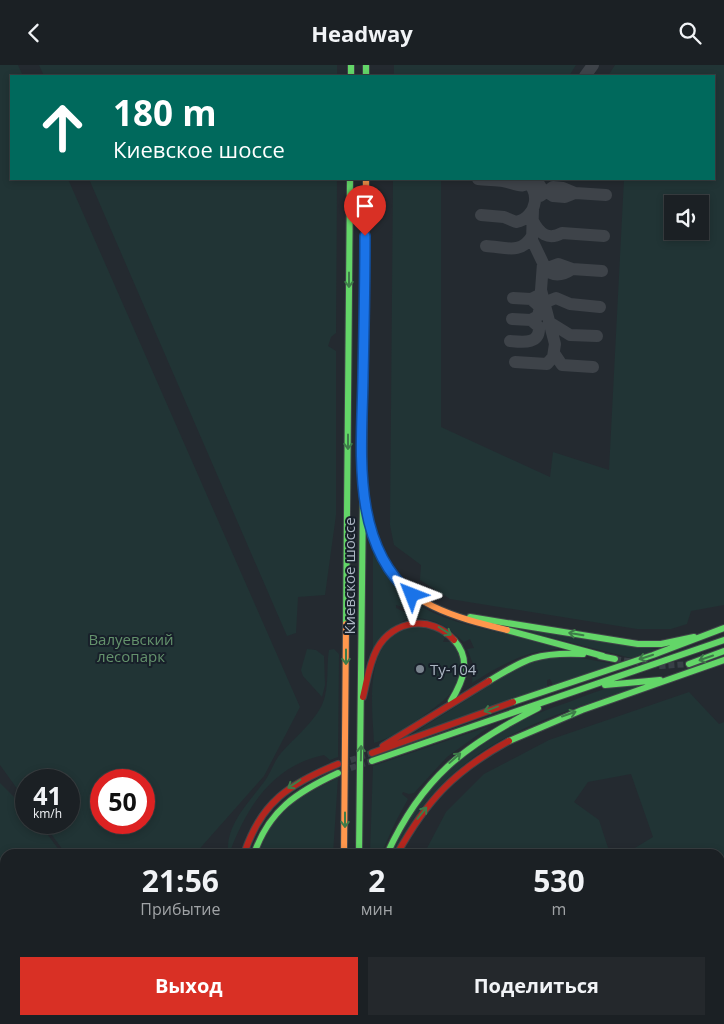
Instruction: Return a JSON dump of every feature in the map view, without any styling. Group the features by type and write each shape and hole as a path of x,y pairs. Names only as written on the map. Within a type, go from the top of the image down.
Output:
{"main road":[{"name":"Киевское шоссе","path":"344,849 350,180"},
{"name":"Киевское шоссе","path":"359,849 366,180"},
{"path":"362,483 376,544 386,567 412,595 444,613 616,659"},
{"path":"444,613 638,645 665,644 710,633"},
{"path":"362,704 373,659 383,641 399,627 422,623 434,625 448,633 458,643 464,654 466,670 464,681 458,693 446,706"},
{"path":"602,656 564,652 523,660 372,753 489,710 653,655 724,628"},
{"path":"372,761 724,640"},
{"path":"688,664 724,651"},
{"path":"400,849 410,828 444,786 464,767 484,753 503,742 554,719 724,660"},
{"path":"587,688 668,679"},
{"path":"390,849 410,809 443,769 464,750 493,730 556,698"},
{"path":"246,849 258,820 276,797 298,781 338,764"},
{"path":"256,849 265,827 285,803 309,786 338,773"}],"green space":[{"name":"Валуевский лесопарк","path":"0,65 18,65 23,75 10,75 10,180 68,180 300,707 264,776 199,849 62,849 51,834 80,834 80,769 15,769 15,786 0,765"},
{"path":"39,65 337,65 337,75 44,75"},
{"path":"394,65 576,65 570,75 394,75"},
{"path":"615,65 724,65 724,605 691,611 687,624 671,629 637,629 450,599 420,580 421,565 394,545 390,525 393,180 441,180 441,427 550,477 553,452 609,470 624,180 715,180 715,75 609,75"},
{"path":"89,180 337,180 336,333 331,337 328,346 336,351 336,515 325,595 298,597 296,633 287,636"},
{"path":"373,547 384,571 399,589 416,603 435,614 479,628 549,644 559,649 546,650 513,660 472,683 473,664 467,649 474,648 470,639 464,642 442,625 430,620 415,618 406,608 396,605 396,608 407,613 408,618 384,633 373,649"},
{"path":"418,626 437,629 446,635 443,642 452,642 460,654 461,676 450,694 432,710 399,732 374,743 372,690 374,671 379,655 387,641 400,631"},
{"path":"510,627 655,649 656,650 631,658"},
{"path":"307,649 316,650 324,656 325,685 322,697 303,676 301,670"},
{"path":"334,649 339,654 338,757 330,760 324,755 306,760 277,778 265,789 255,803 246,817 231,849 228,848 235,821 240,813 266,778 279,756 308,725 321,707 327,686 329,650"},
{"path":"570,656 614,664 553,685 550,679 547,680 547,688 409,736 519,667 541,659"},
{"path":"649,683 571,709 535,724 501,740 470,760 441,785 416,816 397,849 393,849 404,825 421,799 461,757 485,740 511,725 539,713 592,693 628,684"},
{"path":"689,692 719,724 724,722 724,849 633,849 653,837 631,774 588,782 574,802 599,820 608,849 427,849 446,812 484,774 549,740"},
{"path":"490,726 447,757 414,793 403,792 402,794 408,799 383,849 370,849 373,766"},
{"path":"338,778 333,849 261,849 272,826 280,816 289,807 311,792"},
{"path":"0,783 15,798 15,834 47,834 58,849 0,849"}],"taxiway":[{"path":"586,75 593,65"},
{"path":"490,180 519,185 525,185 531,180"},
{"path":"481,215 504,217 516,222 529,215 533,209 535,196 529,183 524,180"},
{"path":"537,180 542,189 553,196 565,197 575,193 606,195"},
{"path":"540,196 553,187 563,188 575,193"},
{"path":"515,362 547,364 553,357 555,344 541,290 543,263 532,240 533,210"},
{"path":"533,221 538,229 548,236 562,233 604,236"},
{"path":"486,246 518,248 528,242 532,236"},
{"path":"543,274 550,267 558,264 572,269 602,271"},
{"path":"543,268 550,273 558,275 572,269"},
{"path":"513,298 531,299 537,296"},
{"path":"541,310 546,302 556,298 570,304 600,307"},
{"path":"512,319 531,320 538,316 540,307 531,299"},
{"path":"510,341 529,341 537,337 539,327 531,320"},
{"path":"549,322 570,335 597,336"},
{"path":"554,353 562,365 593,367"}],"tunnel":[{"path":"615,659 661,666 689,664"},
{"path":"342,763 372,753"},
{"path":"342,771 372,761"}],"traffic: fast":[{"path":"351,65 351,75"},
{"path":"366,65 366,75"},
{"path":"346,624 350,180"},
{"path":"359,849 365,316"},
{"path":"470,617 638,644 661,644 694,637"},
{"path":"513,702 653,655 724,628"},
{"path":"507,630 603,656"},
{"path":"451,701 464,671 463,655 454,640"},
{"path":"372,761 724,640"},
{"path":"689,664 724,651"},
{"path":"489,681 533,658 555,654 583,654"},
{"path":"600,656 615,659"},
{"path":"509,741 582,710 724,660"},
{"path":"605,685 660,680"},
{"path":"390,849 415,804 448,766 467,750 538,708"},
{"path":"256,849 268,825 286,804 310,787 338,773"}],"traffic: slow":[{"path":"365,316 366,180"},
{"path":"365,499 380,555 390,572 403,586 417,598 434,607 470,620 507,630"},
{"path":"344,849 346,624"}],"traffic: jam":[{"path":"363,697 374,655 384,639 393,631 403,626 424,624 445,632 454,640"},
{"path":"383,746 489,681"},
{"path":"372,753 513,702"},
{"path":"400,849 431,802 457,776 509,741"},
{"path":"246,849 259,821 279,797 305,779 338,764"}],"place":[{"name":"Ту-104","path":"420,669"}],"route":[{"path":"365,236 362,483 372,532 379,552 386,567 395,579 412,595"}]}
